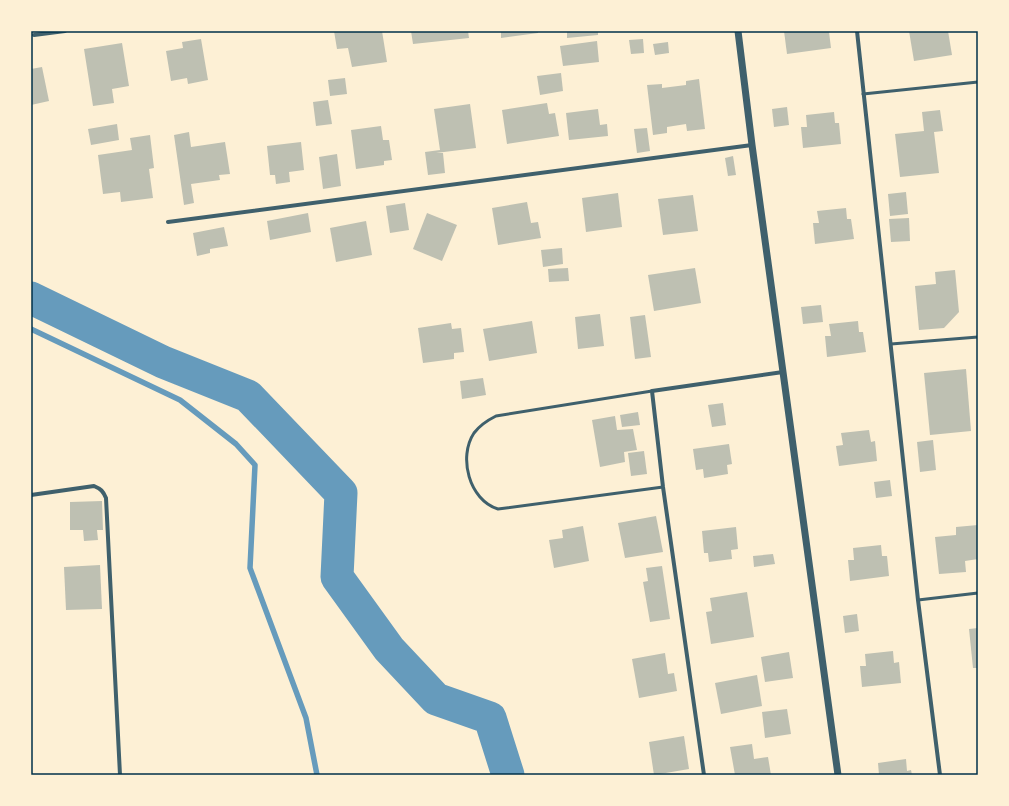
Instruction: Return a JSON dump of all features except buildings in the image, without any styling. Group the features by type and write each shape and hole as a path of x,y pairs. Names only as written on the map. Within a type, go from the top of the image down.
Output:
{"street":[{"path":"34,35 65,31"},
{"path":"738,31 752,145 838,775"},
{"path":"856,31 918,600 940,775"},
{"path":"168,222 752,145"},
{"path":"704,775 663,487 652,391 783,372"},
{"path":"31,494 94,486 104,493 106,498 120,775"}],"lane":[{"path":"863,94 978,82"},
{"path":"891,344 978,337"},
{"path":"652,391 496,416 480,425 474,432 468,447 467,462 470,480 476,492 485,503 498,509 663,487"},
{"path":"918,600 978,593"}],"waterway":[{"path":"31,298 163,362 248,396 341,493 337,577 389,649 436,699 490,718 508,775"},
{"path":"31,329 180,400 236,444 255,465 250,568 306,718 317,775"}]}
